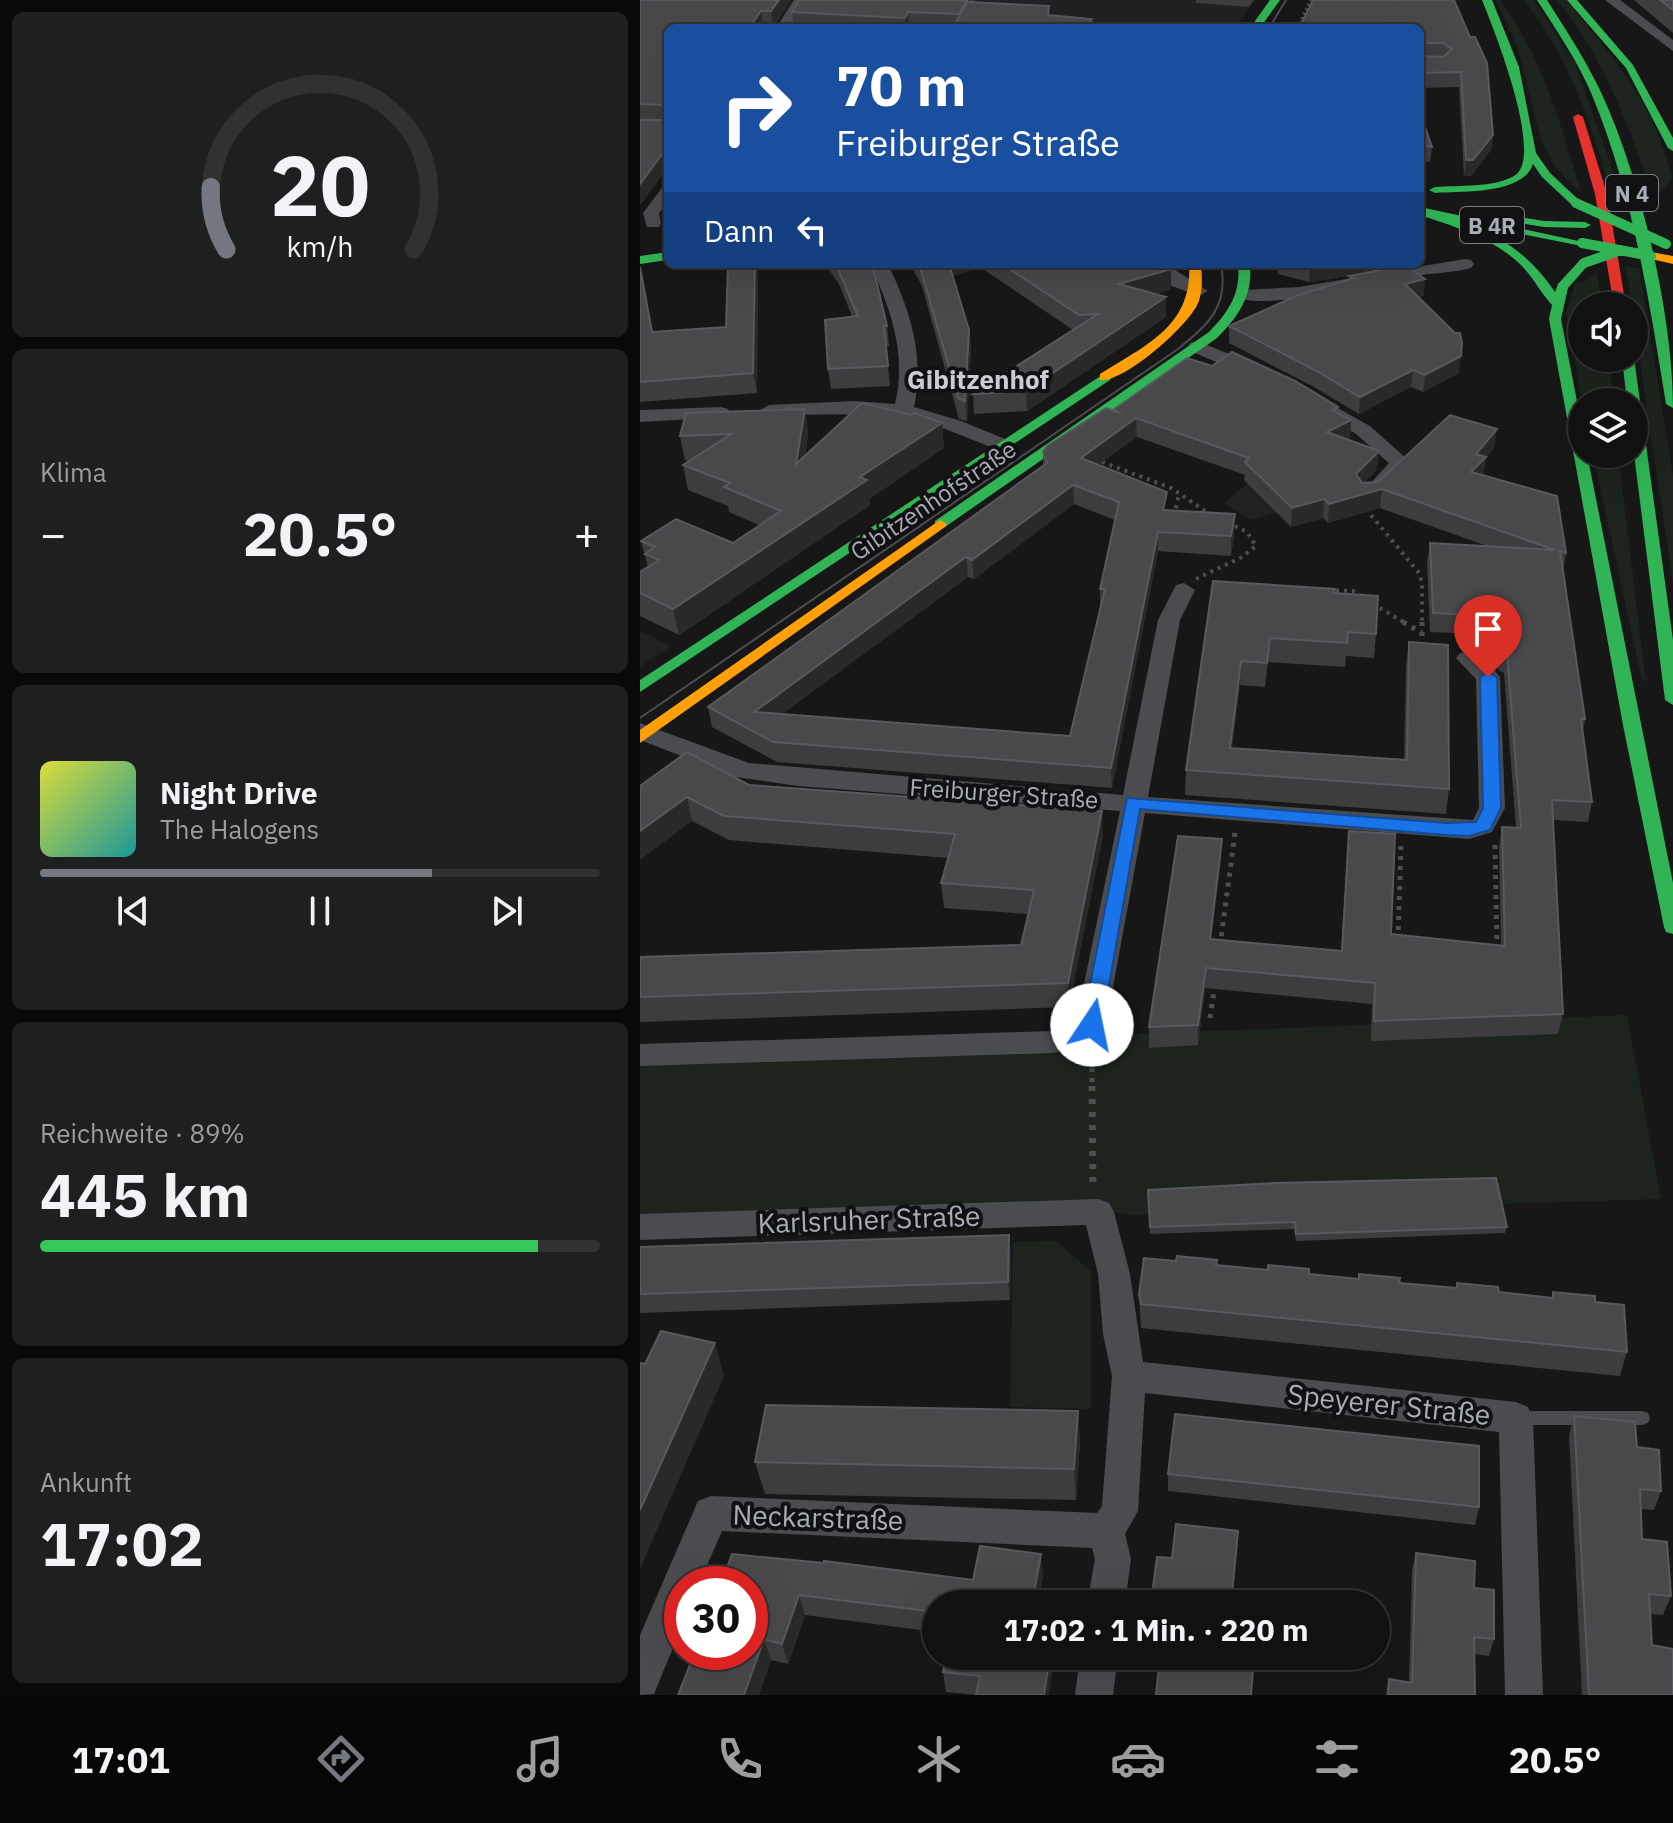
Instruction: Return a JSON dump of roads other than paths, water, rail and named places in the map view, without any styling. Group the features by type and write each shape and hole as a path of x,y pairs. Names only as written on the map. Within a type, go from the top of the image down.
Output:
{"main road":[{"path":"1258,24 1275,0"},
{"path":"1487,0 1514,67 1531,153 1546,175 1580,222 1661,245"},
{"name":"N 4","path":"1542,0 1580,56 1621,153 1650,270 1673,404"},
{"path":"1572,0 1630,67 1673,148"},
{"name":"N 4","path":"1570,96 1584,132 1601,194 1618,292"},
{"path":"1426,189 1490,186 1514,180 1526,170 1531,153"},
{"name":"B 4R","path":"1426,189 1551,211 1580,222"},
{"path":"1424,210 1481,210 1484,204 1480,199"},
{"name":"B 4R","path":"1424,210 1580,222"},
{"path":"1462,210 1534,223 1615,222 1657,214"},
{"path":"1424,211 1482,232 1509,246 1532,264 1555,302 1557,334 1593,509 1631,725 1673,927"},
{"path":"1615,222 1661,245 1673,268"},
{"path":"640,248 664,245"},
{"path":"1555,302 1565,280 1584,263 1661,245"},
{"path":"640,260 664,257"},
{"path":"1192,288 1194,268"},
{"path":"1244,295 1245,268"},
{"name":"Gibitzenhofstraße","path":"640,687 1174,330 1189,315 1192,288"},
{"name":"Gibitzenhofstraße","path":"642,734 864,576 1197,347 1230,320 1244,295"},
{"path":"1630,372 1673,700"}],"street":[{"path":"786,24 801,0"},
{"path":"1612,0 1645,29 1673,47"},
{"path":"1645,29 1673,26"},
{"path":"653,223 651,213 664,196"},
{"path":"1424,268 1465,264"},
{"path":"881,268 902,319 911,361 903,411"},
{"path":"1161,268 1192,288"},
{"path":"1244,295 1274,296 1424,268"},
{"path":"1197,347 1226,357 1276,382"},
{"path":"1300,394 1351,421 1388,449 1400,463 1367,495"},
{"path":"640,416 869,408 903,411 937,420 1003,445"},
{"path":"640,1055 1052,1042 1085,1035 1092,1025 1169,620 1184,590"},
{"name":"Freiburger Straße","path":"642,734 745,771 798,778 1469,830 1483,826 1492,808 1488,677 1468,658"},
{"name":"Karlsruher Straße","path":"640,1227 1098,1212 1114,1274 1120,1334 1129,1376"},
{"path":"1108,1590 1113,1559 1106,1531 1120,1511 1129,1376"},
{"name":"Speyerer Straße","path":"1129,1376 1516,1418 1524,1695"},
{"name":"Neckarstraße","path":"640,1680 711,1513 1106,1531"},
{"path":"1094,1695 1097,1670"}],"lane":[{"path":"1516,1418 1642,1418"}],"tram line":[{"path":"1271,24 1286,0"},
{"path":"640,718 1178,349 1214,313 1222,291 1222,268"}],"district":[{"name":"Gibitzenhof","path":"978,379"}]}
